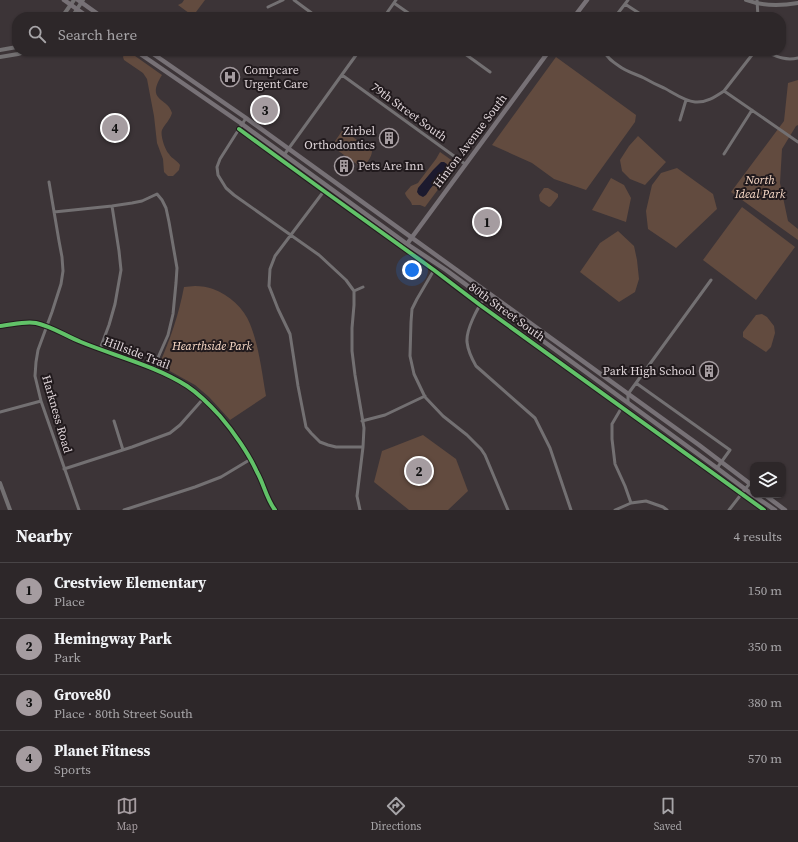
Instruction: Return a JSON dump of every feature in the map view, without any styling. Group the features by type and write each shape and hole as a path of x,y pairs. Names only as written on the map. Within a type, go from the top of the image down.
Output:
{"main road":[{"path":"64,0 72,2 81,12"},
{"path":"578,12 587,0"},
{"path":"81,1 95,12"},
{"name":"80th Street South","path":"143,56 240,127 284,154 407,244 485,298 750,493"},
{"name":"80th Street South","path":"156,56 288,148 750,483"},
{"name":"Hinton Avenue South","path":"407,244 545,56"},
{"name":"80th Street South","path":"757,498 775,510"},
{"path":"770,498 785,510"}],"street":[{"path":"268,7 283,0"},
{"path":"294,0 310,12"},
{"path":"619,12 628,0"},
{"path":"746,0 779,5 798,2"},
{"path":"75,12 81,1"},
{"path":"387,12 395,1 408,12"},
{"path":"65,12 72,2"},
{"path":"757,2 758,12"},
{"path":"625,4 637,12"},
{"path":"0,50 12,48"},
{"path":"0,57 12,55"},
{"path":"284,154 355,56"},
{"path":"468,56 490,72"},
{"path":"606,56 628,72 693,102 700,102 710,99 724,91 751,56"},
{"path":"776,56 790,60 798,58"},
{"name":"79th Street South","path":"342,75 465,164"},
{"path":"724,91 798,142"},
{"path":"680,120 686,100"},
{"path":"724,154 752,110"},
{"path":"246,118 220,159 217,167 218,175 226,188 338,271 354,292 352,351 364,428 357,496 360,510"},
{"name":"80th Street South","path":"240,127 324,191 764,510"},
{"name":"Harkness Road","path":"49,182 58,241 62,257 62,284 38,350 35,376 41,401 78,510"},
{"path":"324,191 272,261 269,286 290,334 306,427 320,442 328,445 336,447 363,447"},
{"path":"54,212 112,206 142,201 157,194 162,200 166,208 177,268 173,314 168,335 153,369"},
{"path":"100,349 115,304 121,270 112,206"},
{"path":"434,270 416,299 412,309 410,356 414,374 424,396 443,416 467,435 481,449 485,455 508,510"},
{"path":"628,402 628,394 636,382 711,280"},
{"path":"354,292 363,287"},
{"path":"485,298 471,323 467,340 471,358 476,366 536,418 550,448 571,510"},
{"name":"Hillside Trail","path":"0,326 27,322 46,326 170,376 187,386 203,398 221,417 251,459 268,500 275,510"},
{"path":"636,382 730,450 717,468"},
{"path":"362,421 385,416 424,396"},
{"path":"64,469 170,433 180,425 203,398"},
{"path":"0,412 41,401"},
{"path":"622,407 612,424 612,440 615,464 631,503"},
{"path":"114,421 123,450"},
{"path":"124,510 221,477 251,459"},
{"path":"0,482 10,510"},
{"path":"729,510 750,486"},
{"path":"615,510 631,503 646,501 667,510"}],"green space":[{"path":"184,0 205,0 196,12 188,12 178,5"},
{"path":"135,56 162,75 157,84 157,95 170,108 172,113 162,130 162,139 167,152 180,165 179,170 173,176 168,176 164,172 163,159 157,143 154,116 147,79 143,73 124,60 123,57"},
{"path":"556,57 636,115 635,122 586,190 554,179 532,163 492,145"},
{"name":"North Ideal Park","path":"798,80 798,125 782,149 780,183 788,221 798,229 798,240 731,192 784,121 788,83"},
{"path":"342,131 346,132 372,151 367,163 363,166 361,167 333,147 333,144"},
{"path":"638,136 666,162 645,185 630,179 622,171 620,160"},
{"path":"440,152 457,164 425,207 420,205 412,205 405,193 411,186 418,183"},
{"path":"677,168 713,194 717,209 676,248 648,229 646,211 652,185 661,173"},
{"path":"611,178 624,185 631,198 626,222 592,210"},
{"path":"544,188 548,188 558,194 558,197 549,207 540,201 539,195"},
{"path":"742,207 795,247 756,300 703,260"},
{"path":"618,231 634,246 639,279 635,292 619,302 580,272 600,243"},
{"name":"Hearthside Park","path":"195,286 213,289 230,298 240,307 247,318 256,341 266,396 230,420 209,397 195,385 159,365 174,327 184,287"},
{"path":"762,314 767,317 774,326 775,333 771,347 766,352 743,337 743,332 756,315"},
{"path":"423,435 456,459 468,491 448,510 409,510 374,482 382,451"}],"shaded area":[{"path":"441,162 447,164 447,169 426,195 423,197 419,195 417,192 418,188"}],"cycle path":[{"path":"239,129 764,510"},
{"path":"0,326 27,322 42,324 81,342 149,367 187,386 200,396 225,422 245,450 254,465 262,481 269,501 275,510"}],"place":[{"name":"Compcare Urgent Care","path":"230,77"},
{"name":"Grove80","path":"265,110"},
{"name":"Planet Fitness","path":"115,128"},
{"name":"Zirbel Orthodontics","path":"389,138"},
{"name":"Pets Are Inn","path":"344,166"},
{"name":"Crestview Elementary","path":"487,222"},
{"name":"Park High School","path":"709,371"},
{"name":"Hemingway Park","path":"419,471"}]}
